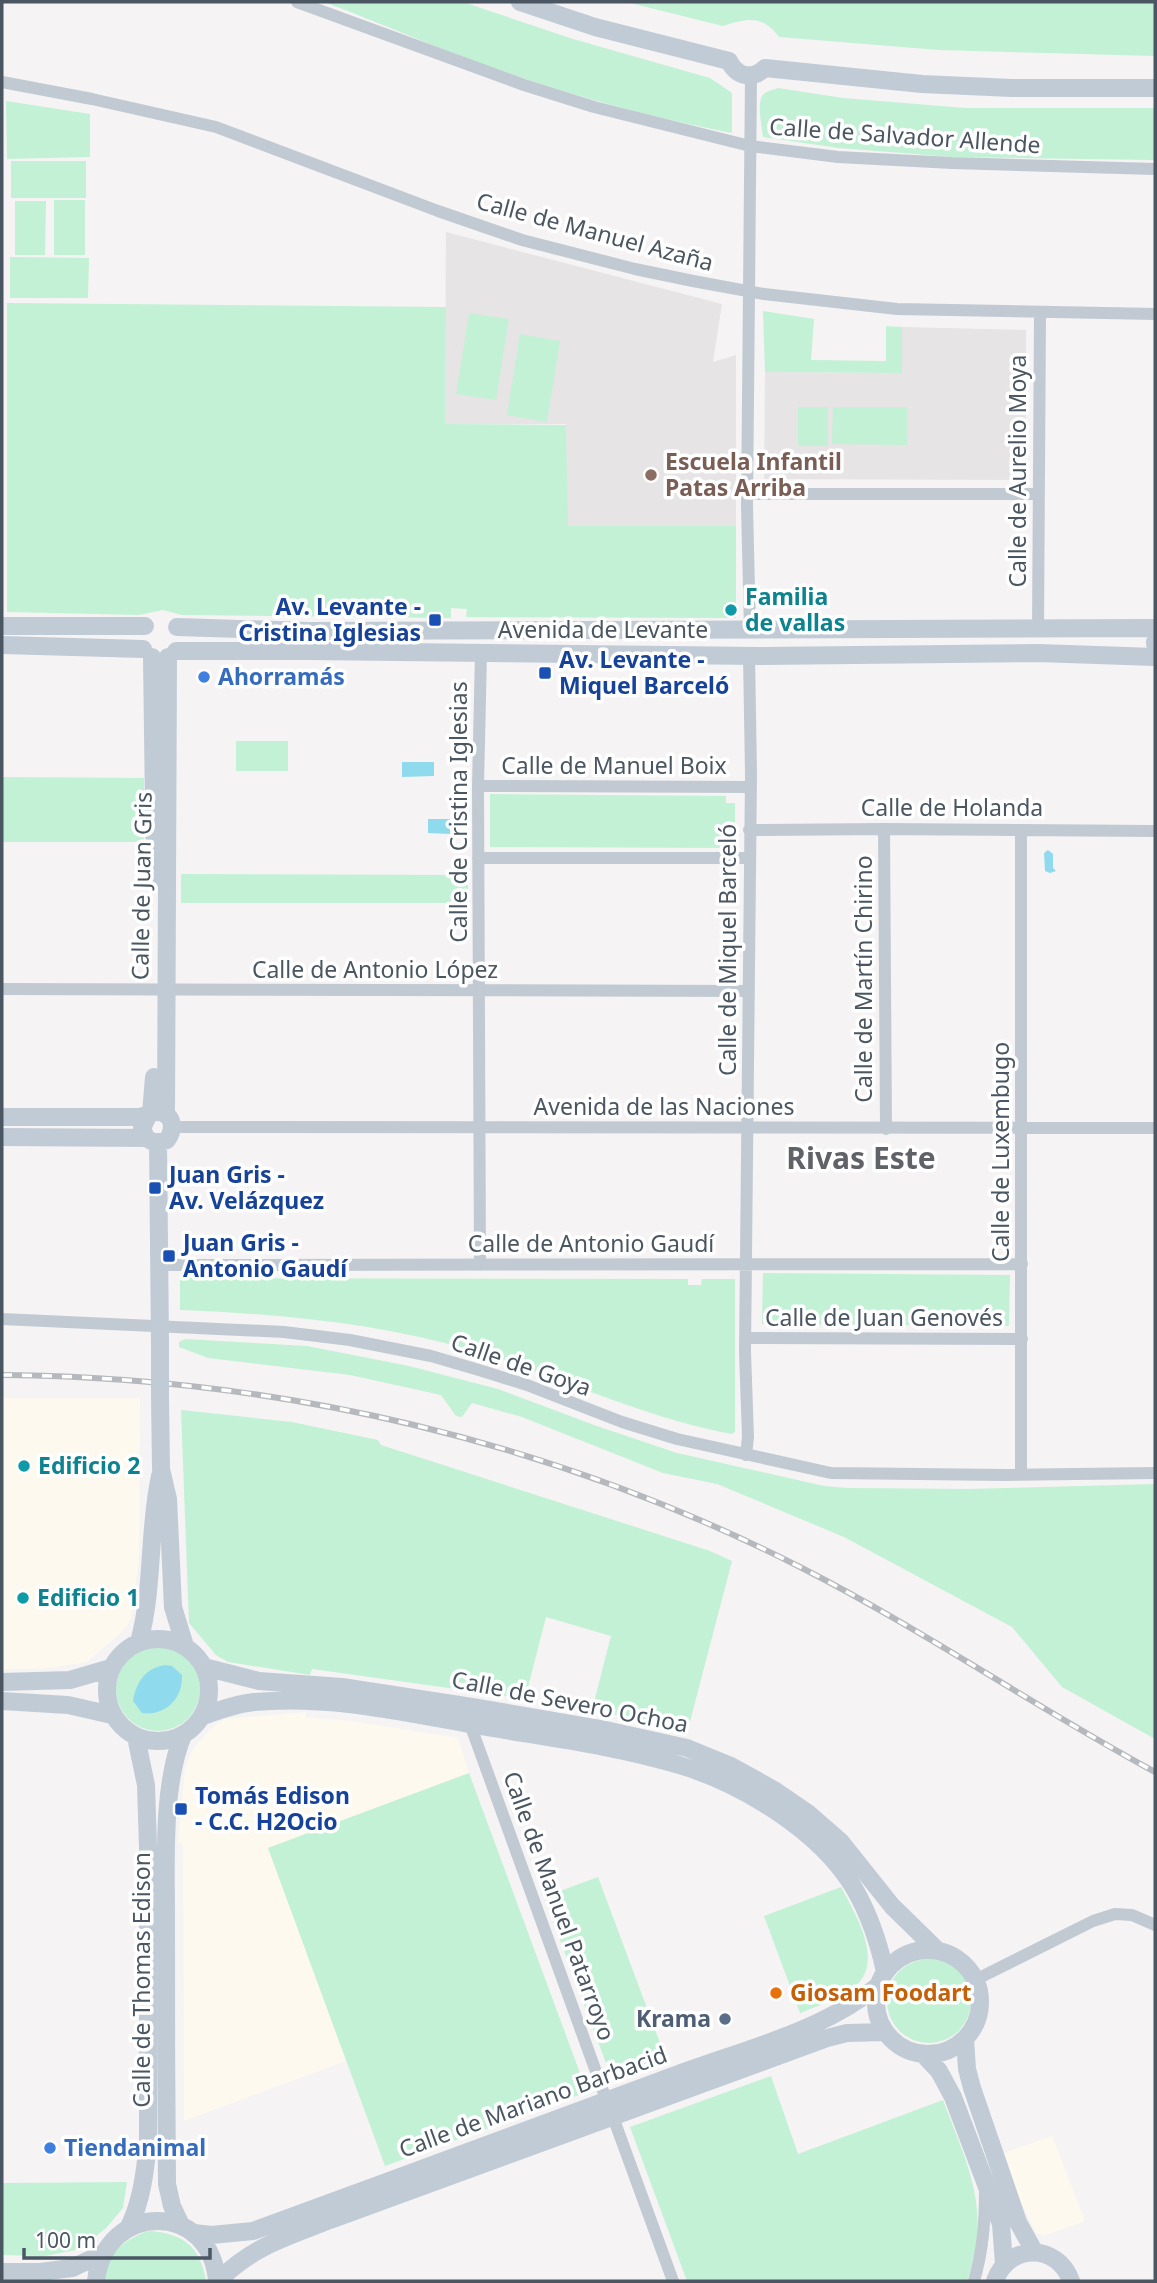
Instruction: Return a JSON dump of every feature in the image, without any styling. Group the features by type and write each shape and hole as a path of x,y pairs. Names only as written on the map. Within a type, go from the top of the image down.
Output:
{"street":[{"name":"Calle de Salvador Allende","path":"297,2 524,85 594,107 750,146 838,157 1155,169"},
{"path":"520,2 595,27 729,61 737,72 751,76 765,68 935,85 1155,88"},
{"path":"750,630 747,494 751,76"},
{"name":"Calle de Manuel Azaña","path":"2,82 216,127 522,240 635,269 750,292 897,309 1155,314"},
{"name":"Calle de Aurelio Moya","path":"1038,629 1040,313"},
{"path":"747,494 1039,494"},
{"path":"161,622 180,639 160,654 141,633 161,622"},
{"name":"Avenida de Levante","path":"2,625 136,627 161,622 309,631 1155,628"},
{"name":"Avenida de Levante","path":"2,645 160,654 213,650 749,656 1038,653 1155,657"},
{"name":"Calle de Cristina Iglesias","path":"480,1265 478,786 481,653"},
{"name":"Calle de Juan Gris","path":"152,1141 142,1128 159,1118 160,654"},
{"name":"Calle de Miquel Barceló","path":"746,1455 751,787 749,656"},
{"name":"Calle de Manuel Boix","path":"478,786 751,787"},
{"name":"Calle de Martín Chirino","path":"884,829 886,1129"},
{"name":"Calle de Holanda","path":"749,830 1155,831"},
{"name":"Calle de Luxembugo","path":"1021,830 1021,1474"},
{"path":"478,858 749,858"},
{"name":"Calle de Antonio López","path":"2,989 749,991"},
{"path":"2,1117 159,1118 170,1136 152,1141 2,1138"},
{"name":"Avenida de las Naciones","path":"159,1118 480,1128 1155,1128"},
{"path":"139,1642 147,1610 155,1499 161,1469 161,1265 152,1141"},
{"name":"Calle de Antonio Gaudí","path":"161,1265 1022,1265"},
{"name":"Calle de Goya","path":"2,1318 160,1334 284,1332 350,1340 431,1356 527,1385 622,1422 677,1439 844,1475 1155,1474"},
{"name":"Calle de Juan Genovés","path":"745,1338 1022,1339"},
{"path":"161,1469 168,1499 173,1607 185,1646"},
{"path":"154,1639 169,1640 185,1646 204,1667 209,1684 209,1699 203,1716 183,1735 168,1741 151,1742 126,1731 113,1715 107,1700 107,1683 111,1668 120,1655 139,1642 154,1639"},
{"name":"Calle de Severo Ochoa","path":"204,1667 260,1681 342,1687 472,1707 601,1729 687,1748 742,1772 809,1814 841,1842 892,1906 937,1950"},
{"path":"2,1682 70,1680 111,1668"},
{"path":"2,1701 59,1703 113,1715"},
{"name":"Calle de Severo Ochoa","path":"203,1716 231,1706 254,1702 342,1704 625,1751 679,1765 722,1781 765,1805 810,1837 828,1855 853,1886 871,1921 882,1979"},
{"name":"Calle de Manuel Patarroyo","path":"470,1724 673,2281"},
{"name":"Calle de Thomas Edison","path":"183,1735 171,1783 166,1847 167,2184 172,2206 212,2256 218,2281"},
{"name":"Calle de Thomas Edison","path":"129,2227 137,2211 145,2179 148,2143 148,1847 146,1785 136,1737"},
{"path":"975,1980 1093,1921 1115,1914 1132,1914 1155,1925"},
{"path":"937,1950 953,1956 966,1966 975,1980 980,2005 973,2029 965,2039 938,2053 923,2054 895,2043 885,2032 878,2017 876,2001 882,1979 899,1958 917,1951 937,1950"},
{"name":"Calle de Mariano Barbacid","path":"218,2281 234,2265 257,2249 610,2110 799,2031 859,2001 882,1979"},
{"name":"Calle de Mariano Barbacid","path":"129,2227 155,2220 211,2235 253,2231 827,2038 847,2033 885,2032"},
{"path":"965,2039 967,2069 972,2088 1018,2222 1034,2251"},
{"path":"923,2054 939,2071 950,2092 1002,2229 1004,2264"},
{"path":"974,2281 985,2235 985,2185"},
{"path":"96,2281 102,2254 109,2243 129,2227"},
{"path":"995,2281 1004,2264 1022,2253 1034,2251 1057,2259 1071,2281"},
{"path":"2,2272 40,2272 72,2268 102,2254"}],"shaded area":[{"path":"446,232 722,304 713,362 736,355 736,526 567,526 566,424 445,424"},
{"path":"902,327 1026,330 1026,480 764,479 765,372 902,373"},
{"path":"2,1398 140,1398 139,1561 131,1619 125,1629 87,1662 42,1669 2,1669"},
{"path":"306,1712 306,1717 351,1721 458,1738 469,1773 268,1848 346,2061 184,2121 183,1844 178,1843 185,1768 193,1749 224,1719"},
{"path":"1052,2136 1085,2221 1044,2236 1037,2233 1033,2227 1020,2200 1004,2153"}],"green space":[{"path":"324,2 463,2 573,39 710,78 732,93 732,133 630,110 563,91 446,50"},
{"path":"626,2 1155,2 1155,56 939,50 779,37 767,25 754,20 723,26"},
{"path":"778,88 843,98 965,108 1155,108 1155,160 952,157 839,148 763,137 760,110 762,96"},
{"path":"6,101 90,114 90,157 7,159"},
{"path":"11,161 86,161 86,198 11,198"},
{"path":"54,200 85,200 85,255 54,255"},
{"path":"15,201 46,201 45,255 15,255"},
{"path":"10,257 89,258 88,298 10,298"},
{"path":"7,303 446,307 445,424 566,425 568,526 736,526 736,618 466,617 467,609 451,608 451,618 182,615 163,610 139,615 7,612"},
{"path":"763,311 814,319 811,360 886,361 886,326 902,327 902,373 765,372"},
{"path":"469,313 509,319 496,400 456,394"},
{"path":"520,334 560,341 547,422 507,415"},
{"path":"798,407 828,407 828,446 798,446"},
{"path":"833,407 907,407 907,445 832,444"},
{"path":"236,741 288,741 288,771 236,771"},
{"path":"2,777 144,778 144,842 2,842"},
{"path":"490,794 726,796 726,803 735,803 735,848 490,847"},
{"path":"181,874 468,875 468,903 181,903"},
{"path":"763,1273 1010,1275 1009,1326 762,1324"},
{"path":"180,1278 688,1279 688,1285 701,1285 702,1279 735,1279 735,1432 732,1434 666,1418 506,1361 402,1333 292,1317 180,1310"},
{"path":"185,1339 307,1346 409,1366 498,1389 677,1453 824,1486 967,1489 1155,1484 1155,1739 1062,1687 1012,1627 844,1537 717,1484 663,1473 522,1417 472,1403 462,1417 456,1416 441,1395 350,1375 208,1358 179,1347 179,1342"},
{"path":"181,1410 292,1422 378,1440 381,1445 710,1551 732,1561 687,1733 671,1726 592,1710 611,1636 546,1617 525,1699 468,1690 469,1684 458,1682 456,1689 312,1669 310,1675 228,1662 216,1655 189,1623"},
{"path":"158,1647 181,1654 193,1666 200,1689 193,1712 181,1724 158,1731 135,1724 123,1712 116,1689 123,1666 135,1654"},
{"path":"469,1773 587,2092 385,2166 268,1848"},
{"path":"598,1877 666,2059 612,2079 544,1897"},
{"path":"841,1887 866,1943 866,1971 859,1983 846,1993 800,2013 764,1916"},
{"path":"929,1959 945,1962 959,1971 968,1985 971,2001 968,2017 959,2031 945,2040 929,2043 913,2040 899,2031 890,2017 887,2001 890,1985 899,1971 913,1962"},
{"path":"771,2076 798,2154 943,2100 968,2168 977,2210 974,2255 967,2281 687,2281 630,2127"},
{"path":"127,2182 123,2208 107,2227 81,2249 45,2256 2,2255 2,2183"},
{"path":"149,2231 172,2235 188,2244 200,2259 206,2281 105,2281 109,2263 118,2249 132,2238"}],"water":[{"path":"402,762 434,762 434,776 402,777"},
{"path":"428,819 450,819 450,834 428,833"},
{"path":"1048,850 1053,854 1053,868 1056,871 1050,873 1045,871 1044,853"},
{"path":"172,1666 182,1675 180,1691 171,1704 159,1712 142,1713 133,1701 136,1688 152,1669"}],"railway":[{"path":"2,1375 106,1379 209,1388 311,1403 412,1424 512,1451 610,1484 706,1523 800,1567 1155,1772"}],"place":[{"name":"Escuela Infantil Patas Arriba","path":"651,475"},
{"name":"Familia de vallas","path":"731,610"},
{"name":"Av. Levante - Cristina Iglesias","path":"435,620"},
{"name":"Av. Levante - Miquel Barceló","path":"545,673"},
{"name":"Ahorramás","path":"204,677"},
{"name":"Juan Gris - Av. Velázquez","path":"155,1188"},
{"name":"Juan Gris - Antonio Gaudí","path":"169,1256"},
{"name":"Edificio 2","path":"24,1466"},
{"name":"Edificio 1","path":"23,1598"},
{"name":"Tomás Edison - C.C. H2Ocio","path":"181,1809"},
{"name":"Giosam Foodart","path":"776,1993"},
{"name":"Krama","path":"725,2019"},
{"name":"Tiendanimal","path":"50,2148"}],"district":[{"name":"Rivas Este","path":"861,1159"}]}
